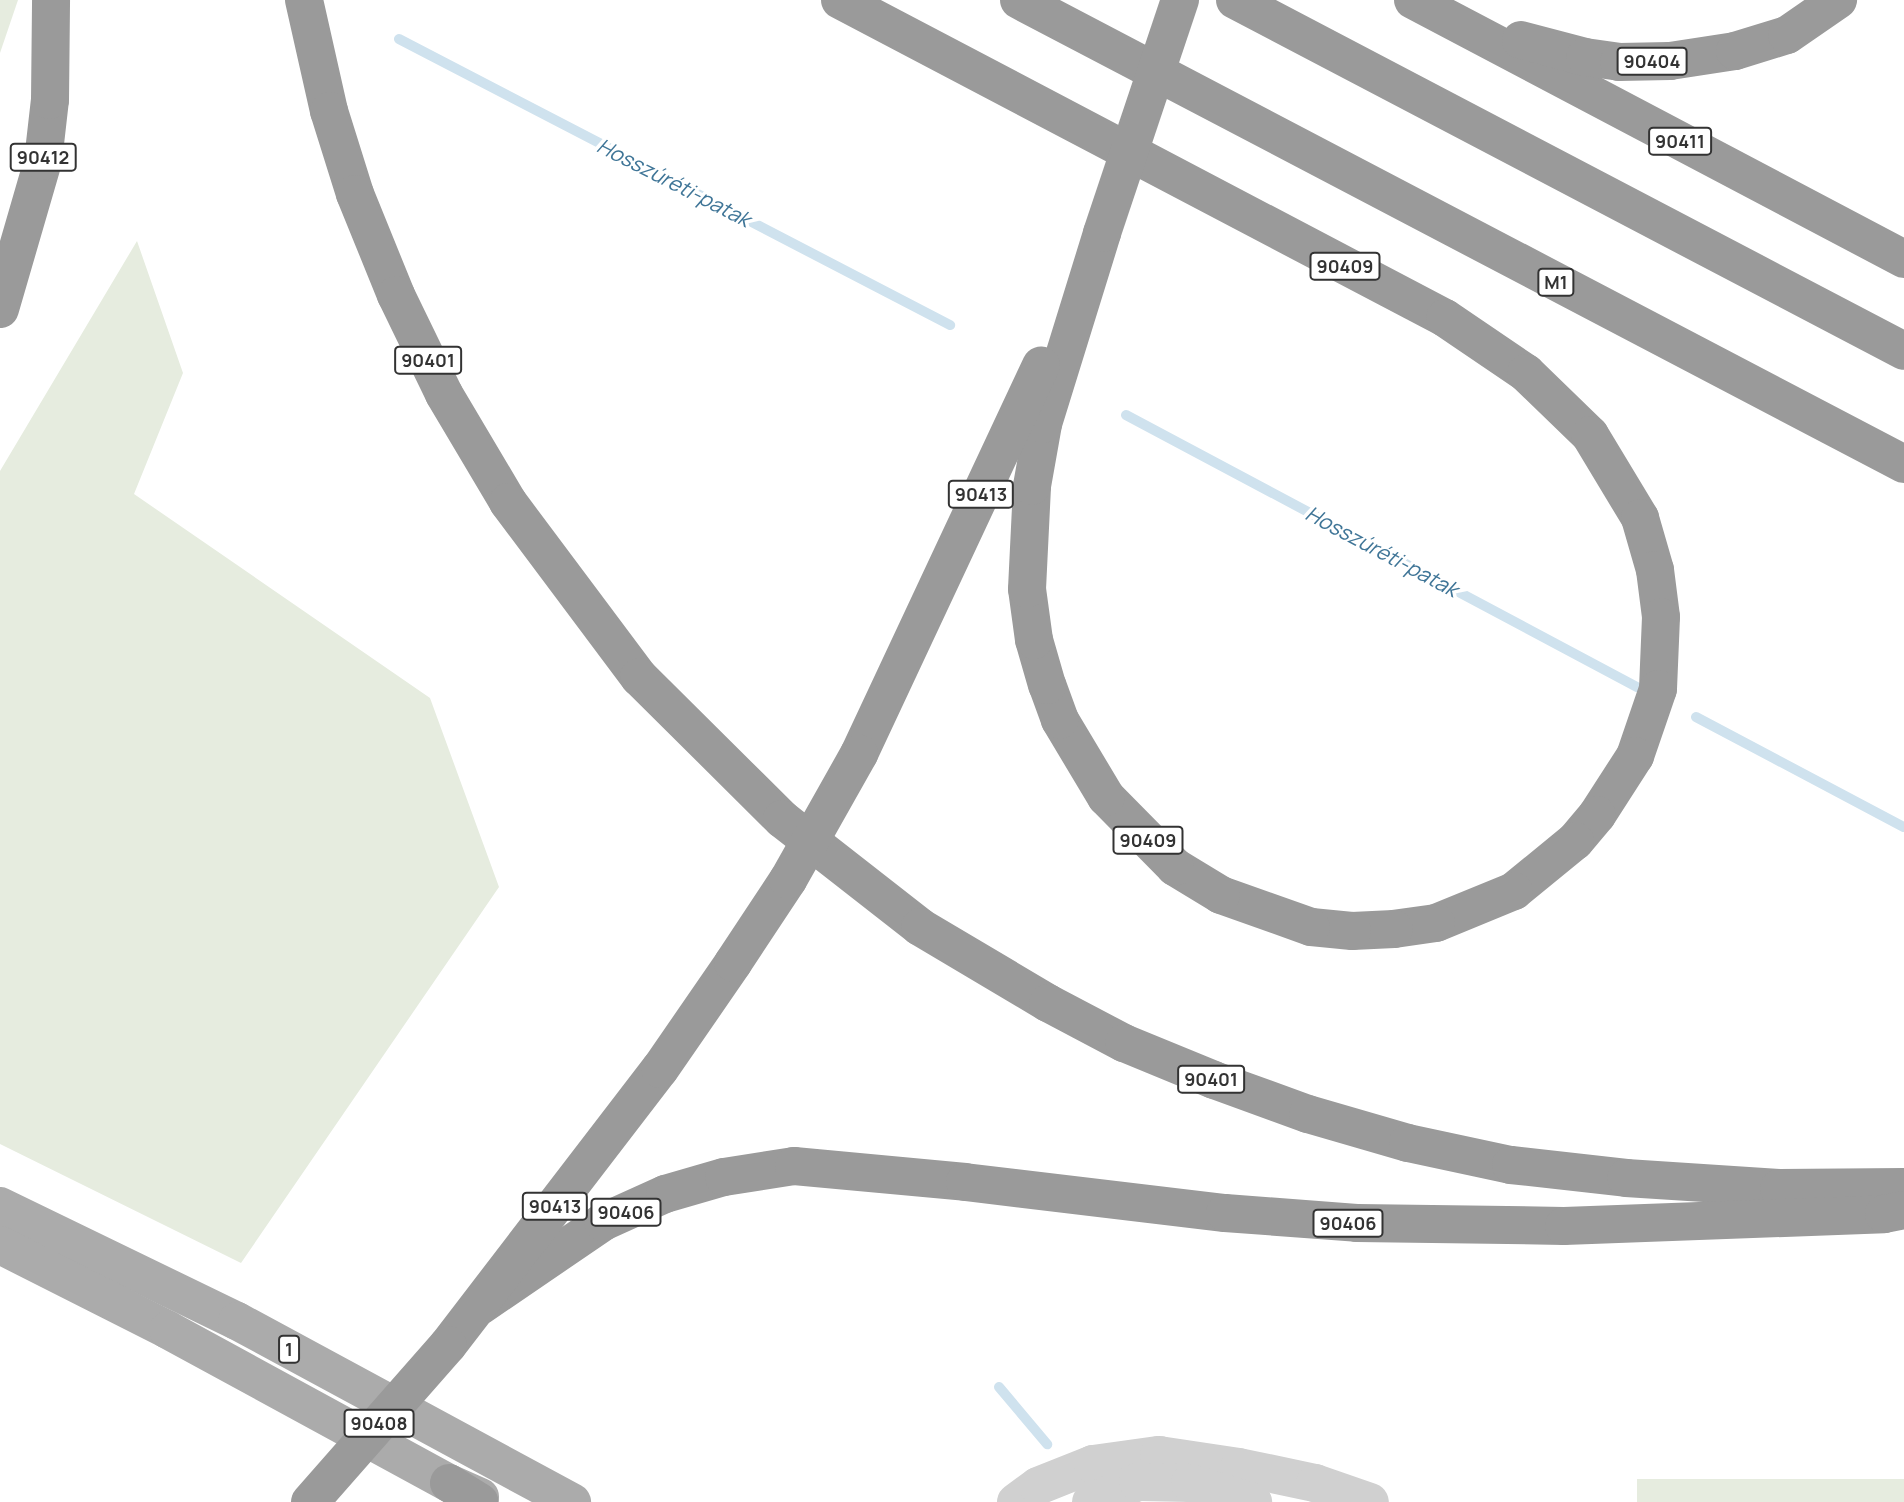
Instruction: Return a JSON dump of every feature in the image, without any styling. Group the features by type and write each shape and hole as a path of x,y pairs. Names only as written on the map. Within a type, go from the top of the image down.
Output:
{"highway":[{"name":"90412","path":"0,309 43,161 50,100 51,0"},
{"name":"90401","path":"304,0 329,111 355,194 391,282 444,394 508,502 639,677 782,819 888,903 984,966 1124,1043 1308,1114 1408,1143 1511,1166 1626,1178 1779,1188 1904,1187"},
{"name":"90409","path":"840,0 1445,318 1526,373 1590,435 1640,518 1655,570 1661,617 1658,689 1635,757 1590,824 1544,870 1514,891 1475,909 1436,922 1352,932 1311,928 1222,895 1175,867 1106,797 1060,720 1034,640 1027,589 1032,486 1043,424 1102,233"},
{"name":"M1","path":"1018,0 1904,464"},
{"name":"90413","path":"480,1307 660,1069 788,880 859,754 1102,233 1180,0"},
{"path":"1235,0 1904,351"},
{"name":"90411","path":"1413,0 1904,259"},
{"name":"90404","path":"1456,23 1585,57 1619,62 1670,61 1735,51 1787,35 1838,0"},
{"name":"90406","path":"480,1307 603,1222 665,1194 723,1177 794,1166 965,1182 1225,1213 1357,1223 1564,1226 1884,1214 1904,1210"},
{"name":"90408","path":"310,1502 480,1307"}],"main road":[{"name":"1","path":"0,1206 237,1321 572,1502"},
{"name":"1","path":"0,1245 168,1330 464,1493 492,1502"}],"lane":[{"path":"1016,1502 1038,1486 1093,1464 1159,1455 1239,1467 1315,1483 1370,1502"},
{"path":"1091,1502 1138,1482 1190,1483 1252,1502"}],"shaded area":[{"path":"0,0 18,0 0,53"},
{"path":"137,241 183,373 134,494 430,698 499,887 241,1263 0,1144 0,471"},
{"path":"1637,1479 1904,1479 1904,1502 1637,1502"}],"waterway":[{"name":"Hosszúréti-patak","path":"399,39 950,325"},
{"name":"Hosszúréti-patak","path":"1126,415 1637,687"},
{"name":"Hosszúréti-patak","path":"1696,717 1904,827"},
{"path":"999,1387 1047,1444"}]}
